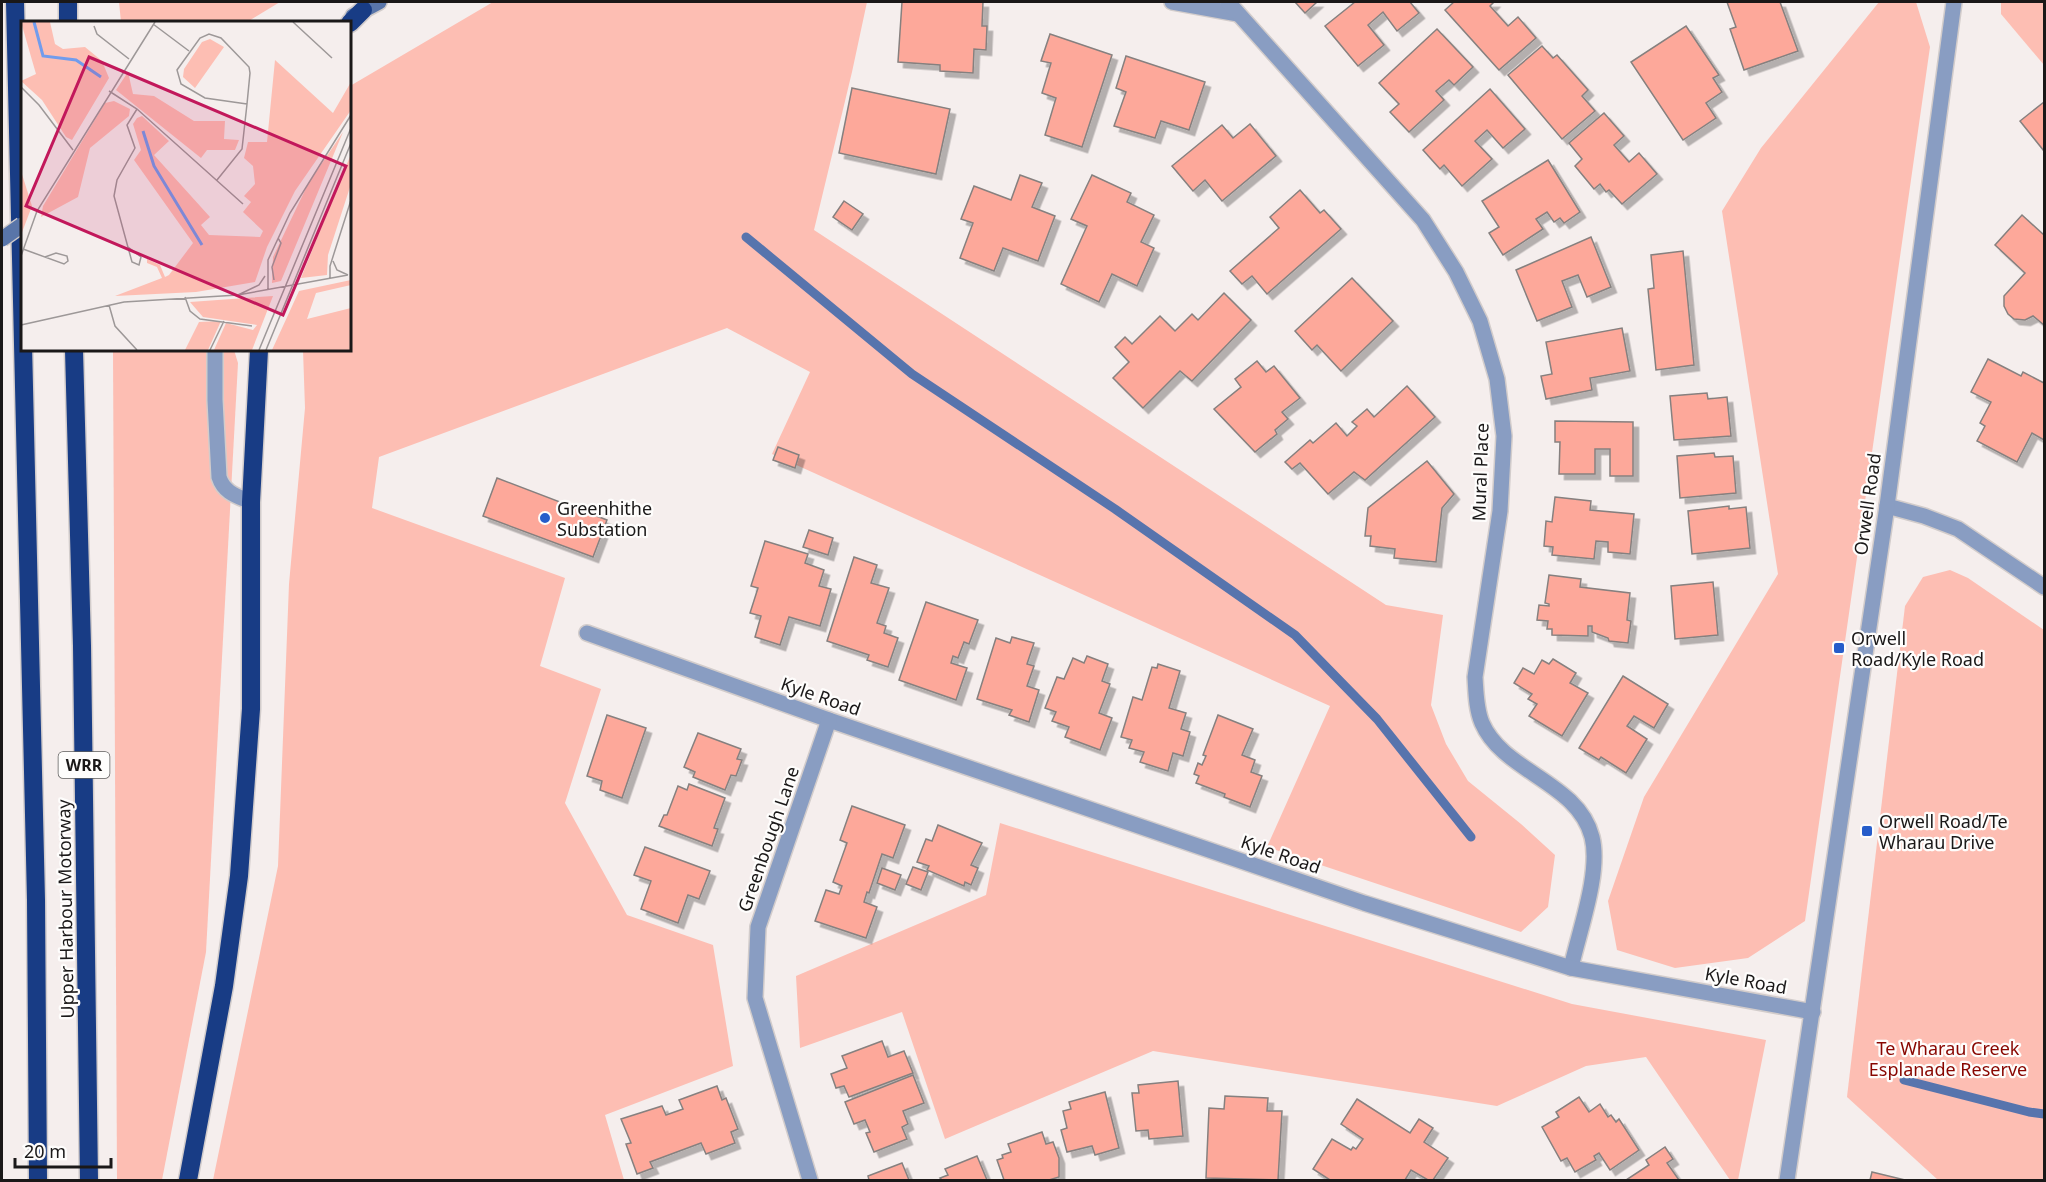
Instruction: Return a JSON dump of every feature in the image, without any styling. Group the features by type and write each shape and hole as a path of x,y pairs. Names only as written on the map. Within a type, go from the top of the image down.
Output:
{"highway":[{"name":"Upper Harbour Motorway","path":"15,2 21,259"},
{"path":"68,2 68,21"},
{"path":"351,22 371,6"},
{"name":"Upper Harbour Motorway","path":"23,351 36,900 38,1180"},
{"name":"Upper Harbour Motorway","path":"75,351 82,646 89,1180"},
{"path":"188,1180 224,986 239,876 251,708 252,502 259,351"}],"street":[{"path":"1172,2 1238,14"},
{"name":"Mural Place","path":"1228,2 1423,220 1456,272 1480,321 1497,379 1504,436 1500,511 1475,677 1476,701 1482,723 1500,748 1564,796 1583,816 1592,837 1594,869 1571,968"},
{"name":"Orwell Road","path":"1813,1012 1887,506 1954,2"},
{"path":"344,21 371,6"},
{"path":"2,239 21,226"},
{"path":"215,351 219,477 226,491 252,502"},
{"path":"1887,506 1924,516 1958,529 2044,587"},
{"name":"Kyle Road","path":"586,633 829,720 1364,903 1571,968 1813,1012"},
{"name":"Greenbough Lane","path":"810,1180 755,998 758,927 829,720"},
{"path":"1787,1180 1813,1012"}],"green space":[{"path":"119,2 280,2 249,21 121,21"},
{"path":"493,2 867,2 814,230 1386,605 1443,615 1431,705 1446,744 1468,781 1555,855 1548,907 1521,932 1267,847 1330,706 772,454 810,372 727,328 379,457 372,508 565,578 540,666 601,689 565,803 627,915 713,945 733,1066 605,1115 624,1180 213,1180 278,866 289,584 305,408 303,351 351,351 351,85"},
{"path":"1879,2 1916,2 1930,47 1805,921 1748,958 1675,968 1617,950 1608,901 1644,797 1778,574 1722,211 1761,148"},
{"path":"2001,2 2044,2 2044,65 2001,14"},
{"path":"113,351 234,351 238,363 206,952 162,1180 117,1180"},
{"name":"Te Wharau Creek Esplanade Reserve","path":"1950,570 1968,578 2044,630 2044,1180 1938,1180 1847,1097 1905,606 1923,577"},
{"path":"1000,823 1572,1004 1766,1040 1738,1180 1730,1180 1646,1057 1586,1066 1497,1106 1153,1051 945,1139 902,1012 800,1048 796,976 986,895"}],"building":[{"path":"902,2 983,2 982,26 987,26 986,50 974,49 973,73 940,71 940,65 898,62"},
{"path":"1295,2 1317,2 1305,13"},
{"path":"1355,2 1410,2 1419,13 1397,31 1383,12 1368,25 1384,45 1358,66 1325,26"},
{"path":"1454,2 1494,2 1490,6 1508,26 1518,17 1536,38 1499,70 1445,10"},
{"path":"1727,2 1780,2 1798,51 1744,70 1730,29 1736,27"},
{"path":"1686,26 1719,75 1713,78 1722,92 1706,103 1716,118 1683,140 1631,62"},
{"path":"1437,29 1473,67 1454,85 1449,80 1436,91 1444,100 1409,132 1390,112 1399,104 1379,83"},
{"path":"1050,34 1112,55 1082,147 1045,135 1056,98 1042,93 1051,63 1041,61"},
{"path":"1542,46 1553,58 1557,55 1588,90 1582,96 1595,111 1562,139 1508,75"},
{"path":"1126,56 1205,82 1189,130 1161,121 1155,138 1114,126 1126,92 1116,88"},
{"path":"852,88 950,109 936,174 839,153"},
{"path":"1490,89 1525,129 1503,148 1487,130 1475,141 1492,159 1462,186 1444,165 1440,169 1423,150"},
{"path":"2044,102 2044,151 2020,121"},
{"path":"1604,113 1624,136 1614,145 1629,162 1639,153 1657,174 1622,204 1609,190 1606,192 1600,184 1594,189 1575,166 1582,159 1569,143"},
{"path":"1250,124 1276,156 1222,201 1205,180 1193,191 1172,166 1222,125 1233,138"},
{"path":"1548,160 1580,212 1564,223 1560,218 1554,222 1547,212 1536,219 1543,229 1503,255 1489,233 1499,227 1482,201"},
{"path":"1020,175 1042,183 1032,207 1055,216 1038,261 1003,248 994,271 960,258 973,223 961,219 974,186 1011,200"},
{"path":"1092,175 1131,193 1127,202 1154,215 1141,242 1154,248 1137,286 1112,274 1099,302 1061,284 1087,226 1071,219"},
{"path":"1300,190 1320,213 1324,210 1341,229 1267,294 1252,276 1242,284 1230,271 1279,228 1270,217"},
{"path":"844,201 863,214 852,230 833,217"},
{"path":"2022,215 2044,235 2044,325 2033,316 2025,320 2014,319 2004,306 2004,296 2025,273 1995,245"},
{"path":"1591,237 1611,287 1587,297 1578,275 1562,281 1572,307 1537,321 1516,270"},
{"path":"1683,251 1694,365 1656,370 1648,289 1654,288 1651,255"},
{"path":"1352,278 1393,321 1341,371 1317,345 1312,350 1295,331"},
{"path":"1224,293 1251,320 1192,381 1180,371 1143,408 1113,378 1129,362 1115,347 1125,337 1132,344 1160,316 1175,331 1192,314 1198,320"},
{"path":"1622,328 1630,371 1590,378 1592,390 1546,399 1541,376 1552,374 1546,342"},
{"path":"1988,359 2021,376 2023,372 2044,383 2044,440 2032,433 2017,462 1977,441 1985,426 1980,423 1991,402 1971,392"},
{"path":"1257,361 1266,372 1274,366 1300,398 1282,412 1288,419 1275,430 1277,434 1255,452 1214,409 1241,387 1235,379"},
{"path":"1407,386 1435,417 1365,480 1354,472 1328,494 1300,463 1292,469 1285,462 1310,440 1313,443 1336,423 1347,436 1357,426 1352,422 1367,409 1374,417"},
{"path":"1707,393 1708,399 1727,397 1731,436 1674,440 1670,396"},
{"path":"1555,421 1633,422 1633,476 1610,476 1610,449 1595,449 1595,474 1559,474 1560,442 1555,442"},
{"path":"778,447 799,455 795,468 773,460"},
{"path":"1714,453 1715,457 1733,456 1736,493 1680,498 1677,456"},
{"path":"1427,461 1454,494 1442,508 1436,562 1394,558 1395,549 1370,546 1371,536 1365,536 1368,508"},
{"name":"Greenhithe Substation","path":"497,478 607,520 593,557 483,516"},
{"path":"1555,497 1591,501 1590,510 1634,514 1630,554 1608,552 1608,542 1596,541 1594,559 1552,555 1553,547 1544,546 1546,521 1552,522"},
{"path":"1729,506 1729,509 1746,507 1750,548 1692,554 1688,511"},
{"path":"809,530 833,538 828,555 803,547"},
{"path":"765,541 808,554 805,563 824,570 819,586 831,589 820,626 789,617 780,645 755,637 761,616 750,613 758,588 751,586"},
{"path":"854,557 877,565 871,583 889,588 877,623 886,626 884,633 898,638 888,667 867,660 869,655 827,641"},
{"path":"1549,575 1581,579 1580,587 1630,593 1627,620 1631,621 1628,643 1609,641 1608,638 1592,632 1592,626 1588,626 1588,636 1552,635 1552,629 1547,629 1548,621 1537,620 1539,605 1549,606 1545,603"},
{"path":"1713,582 1718,635 1675,639 1671,586"},
{"path":"926,602 978,620 969,644 964,642 958,658 953,656 951,663 967,668 956,700 899,680"},
{"path":"1012,637 1034,643 1027,664 1034,666 1027,686 1039,690 1029,722 1009,715 1012,710 977,699 996,638 1010,643"},
{"path":"1087,656 1108,664 1102,681 1110,684 1099,713 1112,718 1100,750 1065,737 1069,727 1052,721 1056,712 1045,708 1057,677 1064,679 1073,658 1084,663"},
{"path":"1553,659 1576,673 1570,683 1588,693 1562,736 1529,716 1537,704 1528,699 1532,694 1514,683 1523,668 1534,674 1542,660 1549,664"},
{"path":"1158,664 1180,671 1169,708 1186,713 1181,729 1190,732 1183,756 1173,753 1168,771 1140,762 1144,752 1129,748 1132,740 1121,737 1133,697 1142,700 1152,667 1157,668"},
{"path":"1623,676 1668,704 1654,728 1634,716 1627,726 1647,739 1626,773 1601,757 1599,760 1579,748"},
{"path":"607,715 646,728 622,798 600,790 602,781 587,776"},
{"path":"1218,715 1253,729 1242,755 1255,760 1251,772 1262,776 1250,807 1196,783 1199,776 1194,774 1198,763 1202,765 1206,756 1203,755"},
{"path":"698,733 741,749 737,759 742,760 736,776 731,775 725,790 693,777 695,772 684,767"},
{"path":"689,784 725,798 714,828 718,829 712,846 659,826 664,815 667,815 678,786 687,790"},
{"path":"852,806 905,825 893,858 882,854 869,893 867,892 864,902 877,907 866,938 815,921 826,890 839,894 842,886 833,882 847,843 840,840"},
{"path":"938,825 982,843 971,865 978,868 971,885 965,882 964,886 927,870 929,866 917,862 926,839 932,841"},
{"path":"645,847 710,871 699,899 688,895 678,923 641,909 651,881 634,875"},
{"path":"913,867 928,872 921,890 906,884"},
{"path":"882,868 901,875 895,890 877,883"},
{"path":"882,1041 888,1057 904,1051 913,1073 849,1097 844,1086 836,1088 831,1074 847,1068 842,1056"},
{"path":"913,1075 924,1103 903,1111 908,1124 902,1127 907,1139 874,1152 866,1133 870,1132 865,1120 854,1124 845,1102"},
{"path":"1178,1081 1183,1136 1149,1139 1148,1130 1136,1131 1132,1093 1139,1093 1138,1085"},
{"path":"717,1086 722,1100 726,1098 738,1129 731,1132 735,1143 706,1154 701,1143 650,1162 653,1168 637,1174 626,1144 631,1143 621,1119 662,1106 666,1115 683,1109 679,1100"},
{"path":"1105,1092 1119,1148 1095,1155 1092,1146 1067,1152 1061,1130 1067,1128 1063,1111 1071,1109 1069,1102"},
{"path":"1225,1096 1268,1098 1267,1111 1282,1111 1278,1180 1206,1178 1209,1108 1224,1109"},
{"path":"1579,1097 1589,1112 1600,1104 1608,1117 1611,1115 1616,1122 1619,1119 1639,1150 1610,1170 1599,1153 1594,1156 1596,1160 1575,1172 1567,1158 1561,1161 1542,1127 1559,1117 1556,1112"},
{"path":"1357,1099 1410,1133 1419,1119 1433,1128 1424,1142 1448,1158 1433,1180 1428,1180 1411,1170 1405,1180 1330,1180 1313,1169 1332,1139 1351,1150 1353,1147 1356,1149 1363,1139 1341,1124"},
{"path":"1042,1132 1046,1144 1053,1142 1059,1158 1059,1177 1049,1180 1004,1180 997,1160 1003,1158 1002,1155 1011,1152 1008,1144"},
{"path":"1665,1147 1673,1159 1667,1163 1679,1180 1626,1180 1649,1165 1646,1160"},
{"path":"977,1156 987,1180 942,1180 940,1178 948,1175 945,1169"},
{"path":"902,1163 909,1180 869,1180 868,1176"},
{"path":"1872,1172 1905,1180 1870,1180"}],"waterway":[{"path":"746,237 912,374 1115,509 1295,635 1377,719 1471,837"},
{"path":"1904,1080 2044,1114"}],"place":[{"name":"Greenhithe Substation","path":"545,518"},
{"name":"Orwell Road/Kyle Road","path":"1839,648"},
{"name":"Orwell Road/Te Wharau Drive","path":"1867,831"}]}
